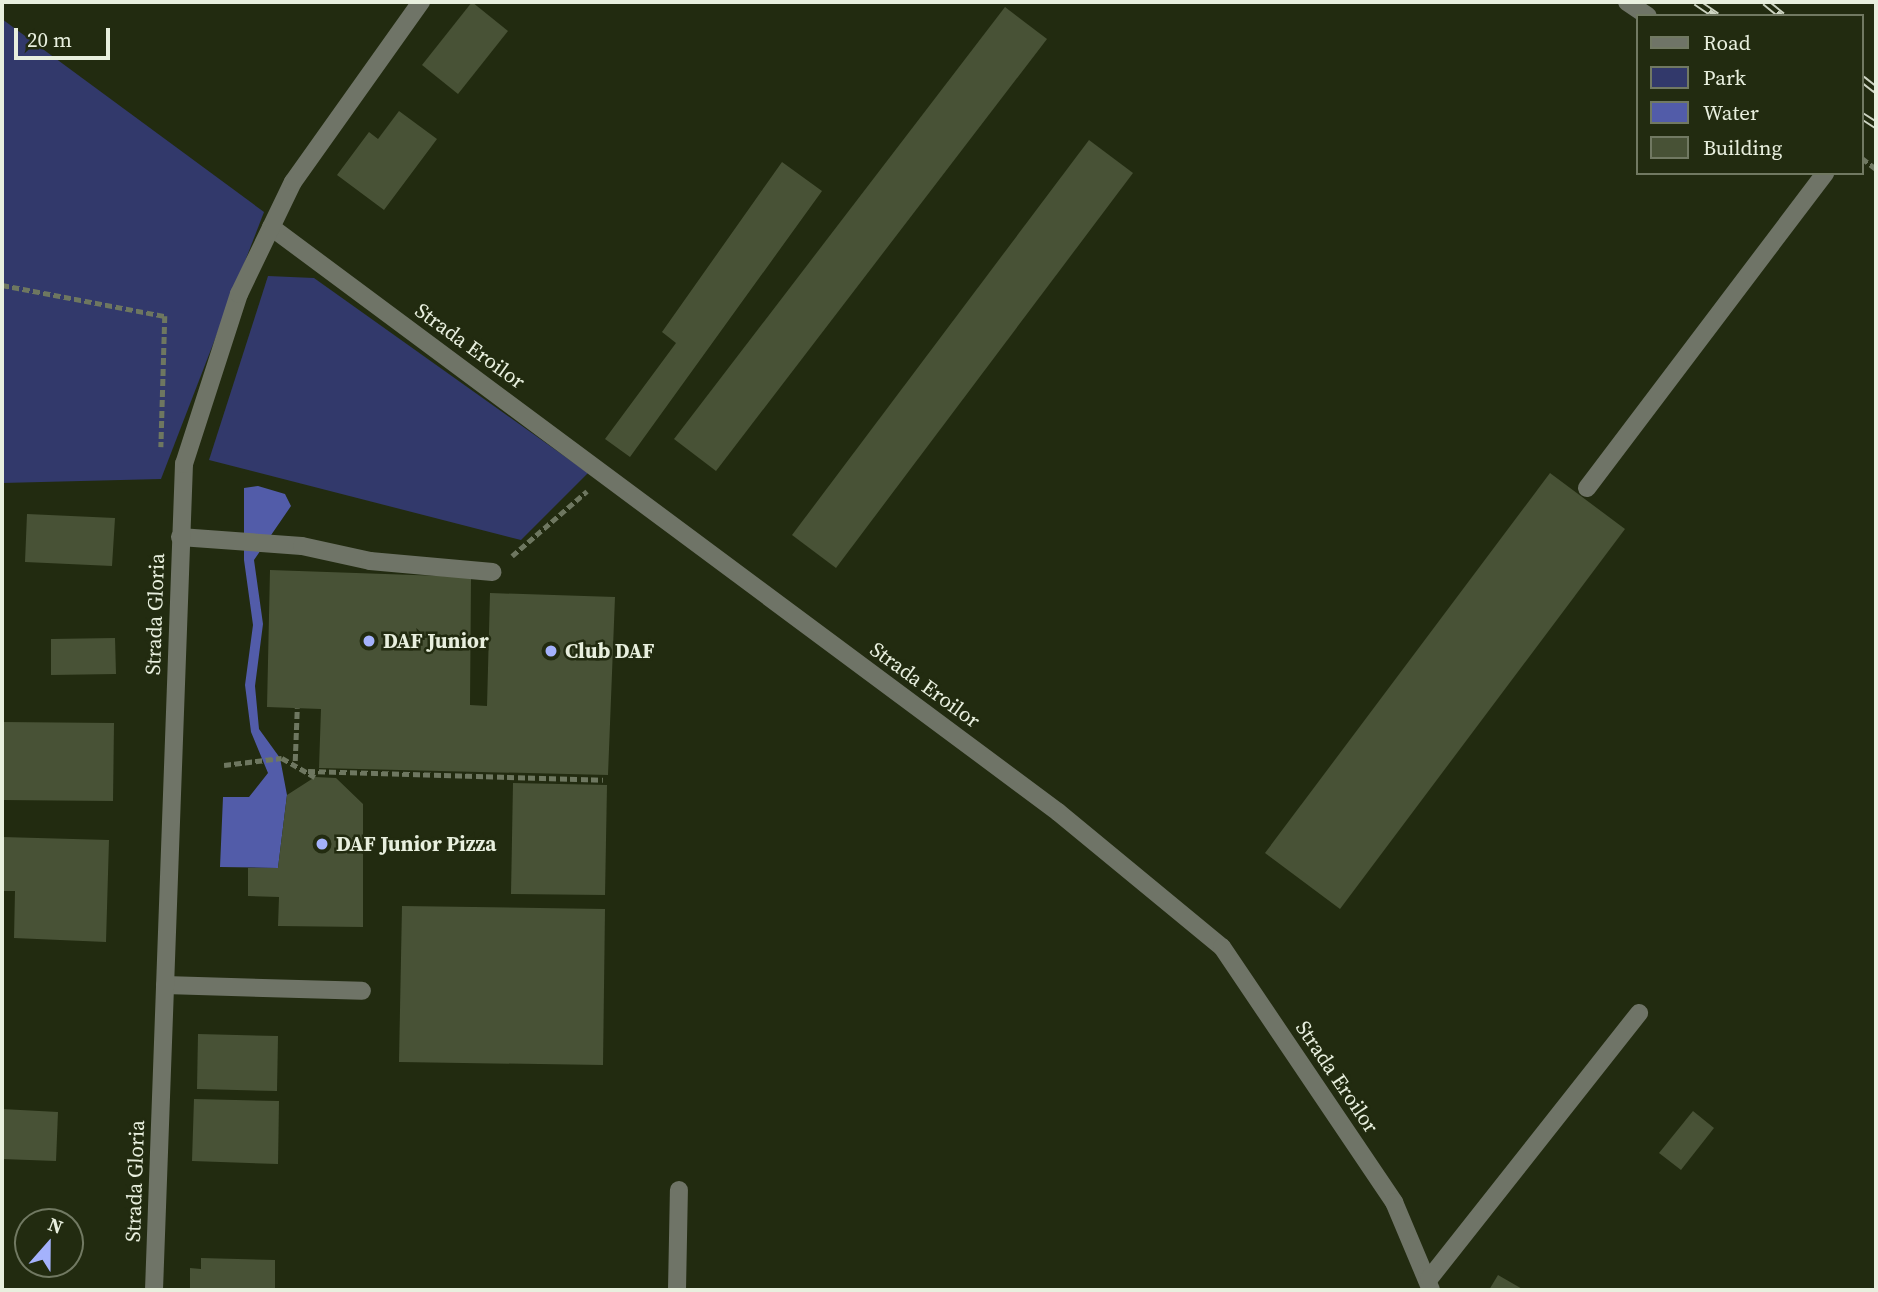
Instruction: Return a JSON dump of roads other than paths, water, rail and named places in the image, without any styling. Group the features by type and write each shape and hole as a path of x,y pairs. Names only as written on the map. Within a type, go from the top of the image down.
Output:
{"street":[{"name":"Strada Gloria","path":"154,1290 184,464 239,294 271,227 326,131 422,2"},
{"path":"1627,2 1645,14"},
{"path":"1587,488 1823,175"},
{"name":"Strada Eroilor","path":"271,227 607,474 1058,812 1222,947 1394,1202 1430,1285"},
{"path":"180,537 302,545 370,561 493,572"},
{"path":"165,985 362,991"},
{"path":"1430,1285 1639,1013"},
{"path":"677,1290 679,1190"}],"water":[{"path":"258,486 285,494 291,506 254,560 263,624 255,686 259,729 280,758 287,795 278,868 220,867 223,797 249,797 268,773 251,732 245,685 253,625 244,560 244,488"}],"railway":[{"path":"1696,2 1714,14"},
{"path":"1765,2 1780,14"},
{"path":"1864,81 1876,90"},
{"path":"1864,117 1876,125"}],"place":[{"name":"DAF Junior","path":"369,641"},
{"name":"Club DAF","path":"551,651"},
{"name":"DAF Junior Pizza","path":"322,844"}]}
